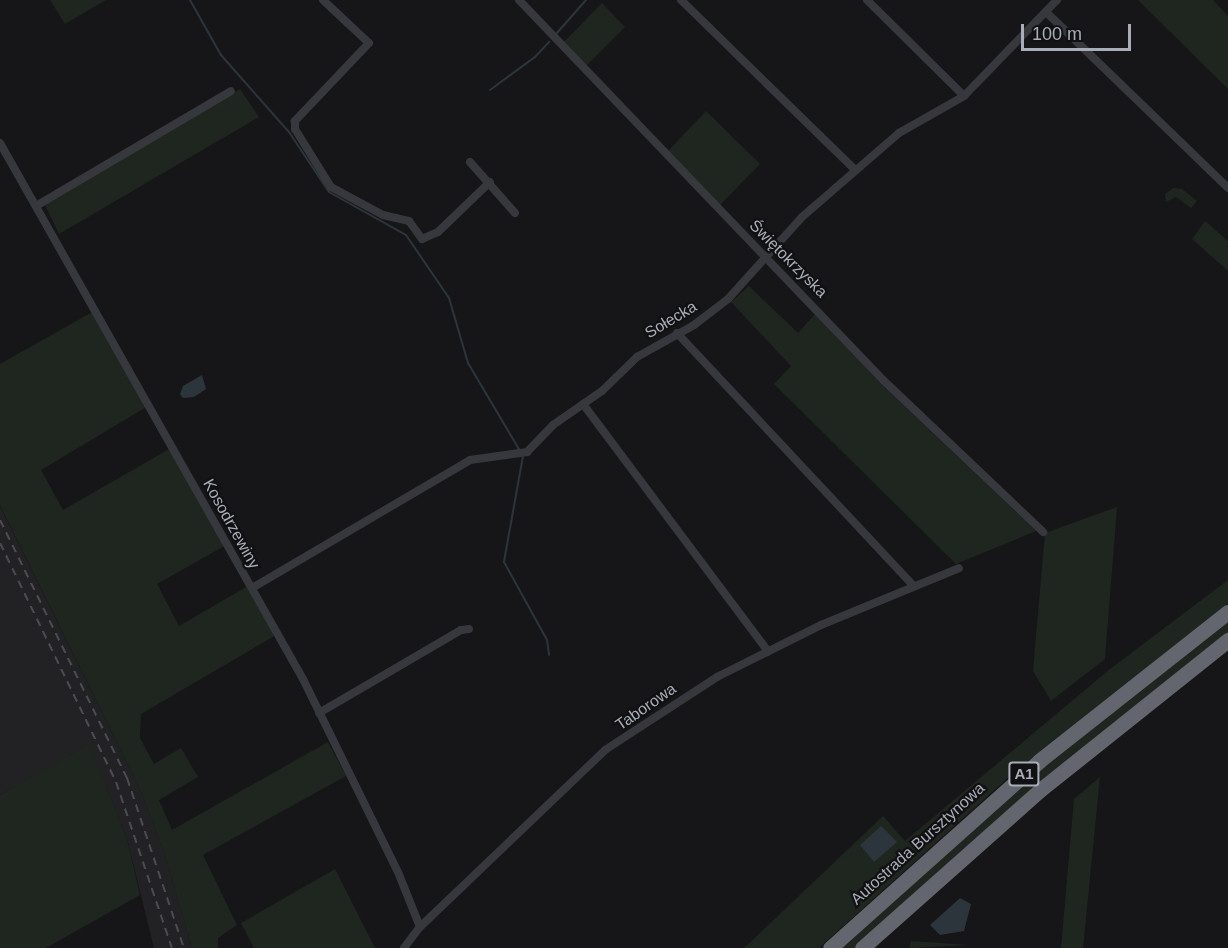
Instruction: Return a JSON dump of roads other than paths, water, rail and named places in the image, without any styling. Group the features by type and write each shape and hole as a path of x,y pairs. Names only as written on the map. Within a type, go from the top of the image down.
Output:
{"highway":[{"name":"Autostrada Bursztynowa","path":"830,948 1039,761 1228,612"},
{"name":"A1","path":"862,948 1040,790 1228,640"}],"street":[{"path":"323,0 369,43 295,122 295,129 331,187 383,216 409,221 422,239 438,232 490,182"},
{"name":"Świętokrzyska","path":"519,0 671,163 767,256 883,380 1043,532"},
{"path":"681,0 855,170"},
{"path":"867,0 964,96"},
{"name":"Sołecka","path":"252,588 470,460 527,452 553,425 583,404 637,357 728,299 802,217 899,133 964,96 1057,0"},
{"path":"1046,12 1228,188"},
{"path":"36,206 231,91"},
{"name":"Kosodrzewiny","path":"0,143 252,588 319,712 398,872 420,927"},
{"path":"470,162 515,213"},
{"path":"677,333 913,585"},
{"path":"583,404 768,651"},
{"name":"Taborowa","path":"404,948 420,927 605,750 684,697 768,651 913,585 959,568"},
{"path":"319,712 461,630 469,629"}],"waterway":[{"path":"190,0 221,55 289,132 329,192 406,235 449,298 468,363 520,451"},
{"path":"556,34 586,0"},
{"path":"490,90 535,57 549,42"},
{"path":"523,456 504,562 547,640 549,655"}],"railway":[{"path":"0,520 127,778 184,948"},
{"path":"0,543 116,782 172,948"}]}
